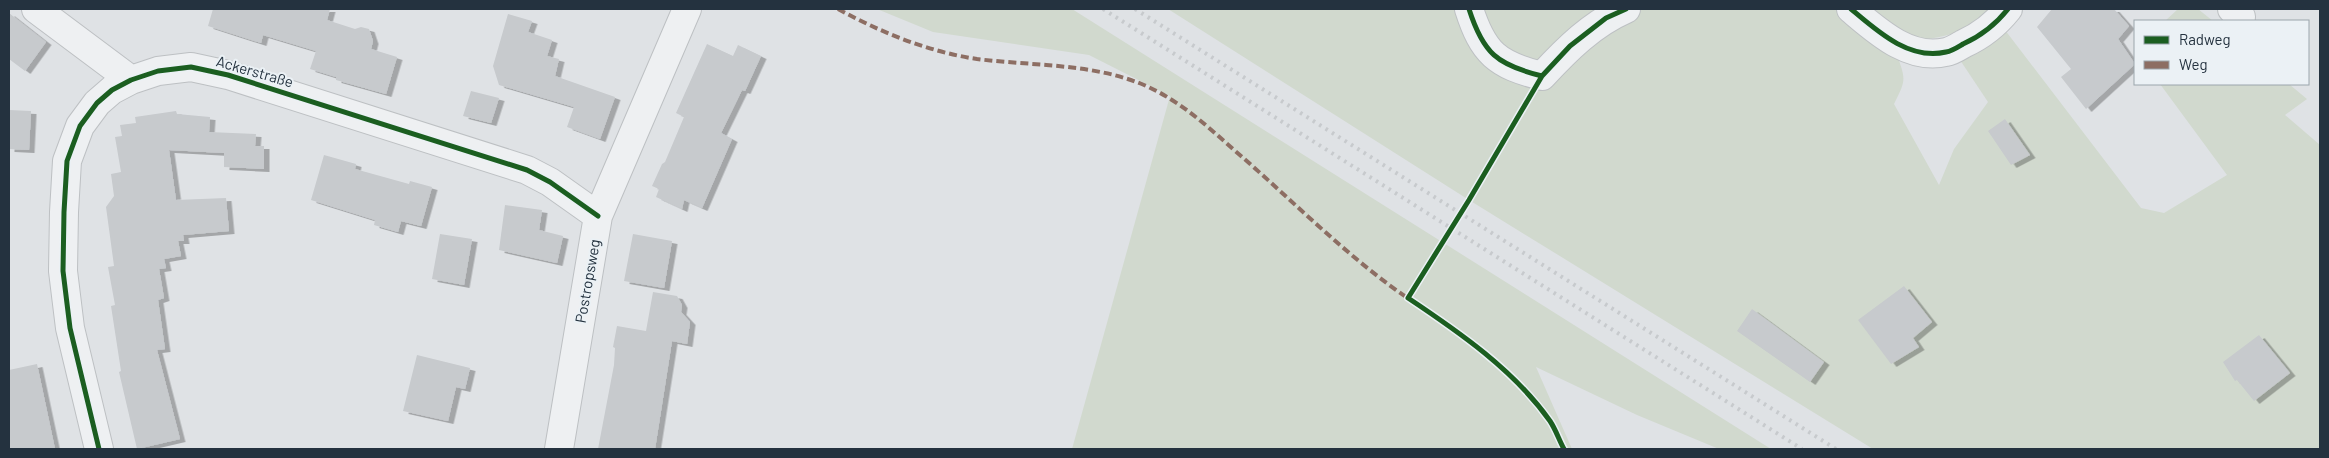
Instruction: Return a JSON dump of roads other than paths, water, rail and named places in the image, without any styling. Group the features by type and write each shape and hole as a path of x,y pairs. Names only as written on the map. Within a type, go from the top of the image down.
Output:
{"street":[{"path":"36,9 131,80"},
{"name":"Postropsweg","path":"558,449 598,216 687,9"},
{"path":"1469,9 1476,30 1492,54 1515,70 1542,76 1570,46 1606,18 1626,9"},
{"path":"1851,9 1891,40 1908,49 1926,53 1945,52 1979,38 2008,9"},
{"name":"Ackerstraße","path":"99,449 70,328 63,270 67,161 80,126 97,103 112,90 131,80 158,72 191,67 228,75 527,170 550,182 598,216"}],"railway":[{"path":"1103,9 1802,449"},
{"path":"1135,9 1836,449"}]}
